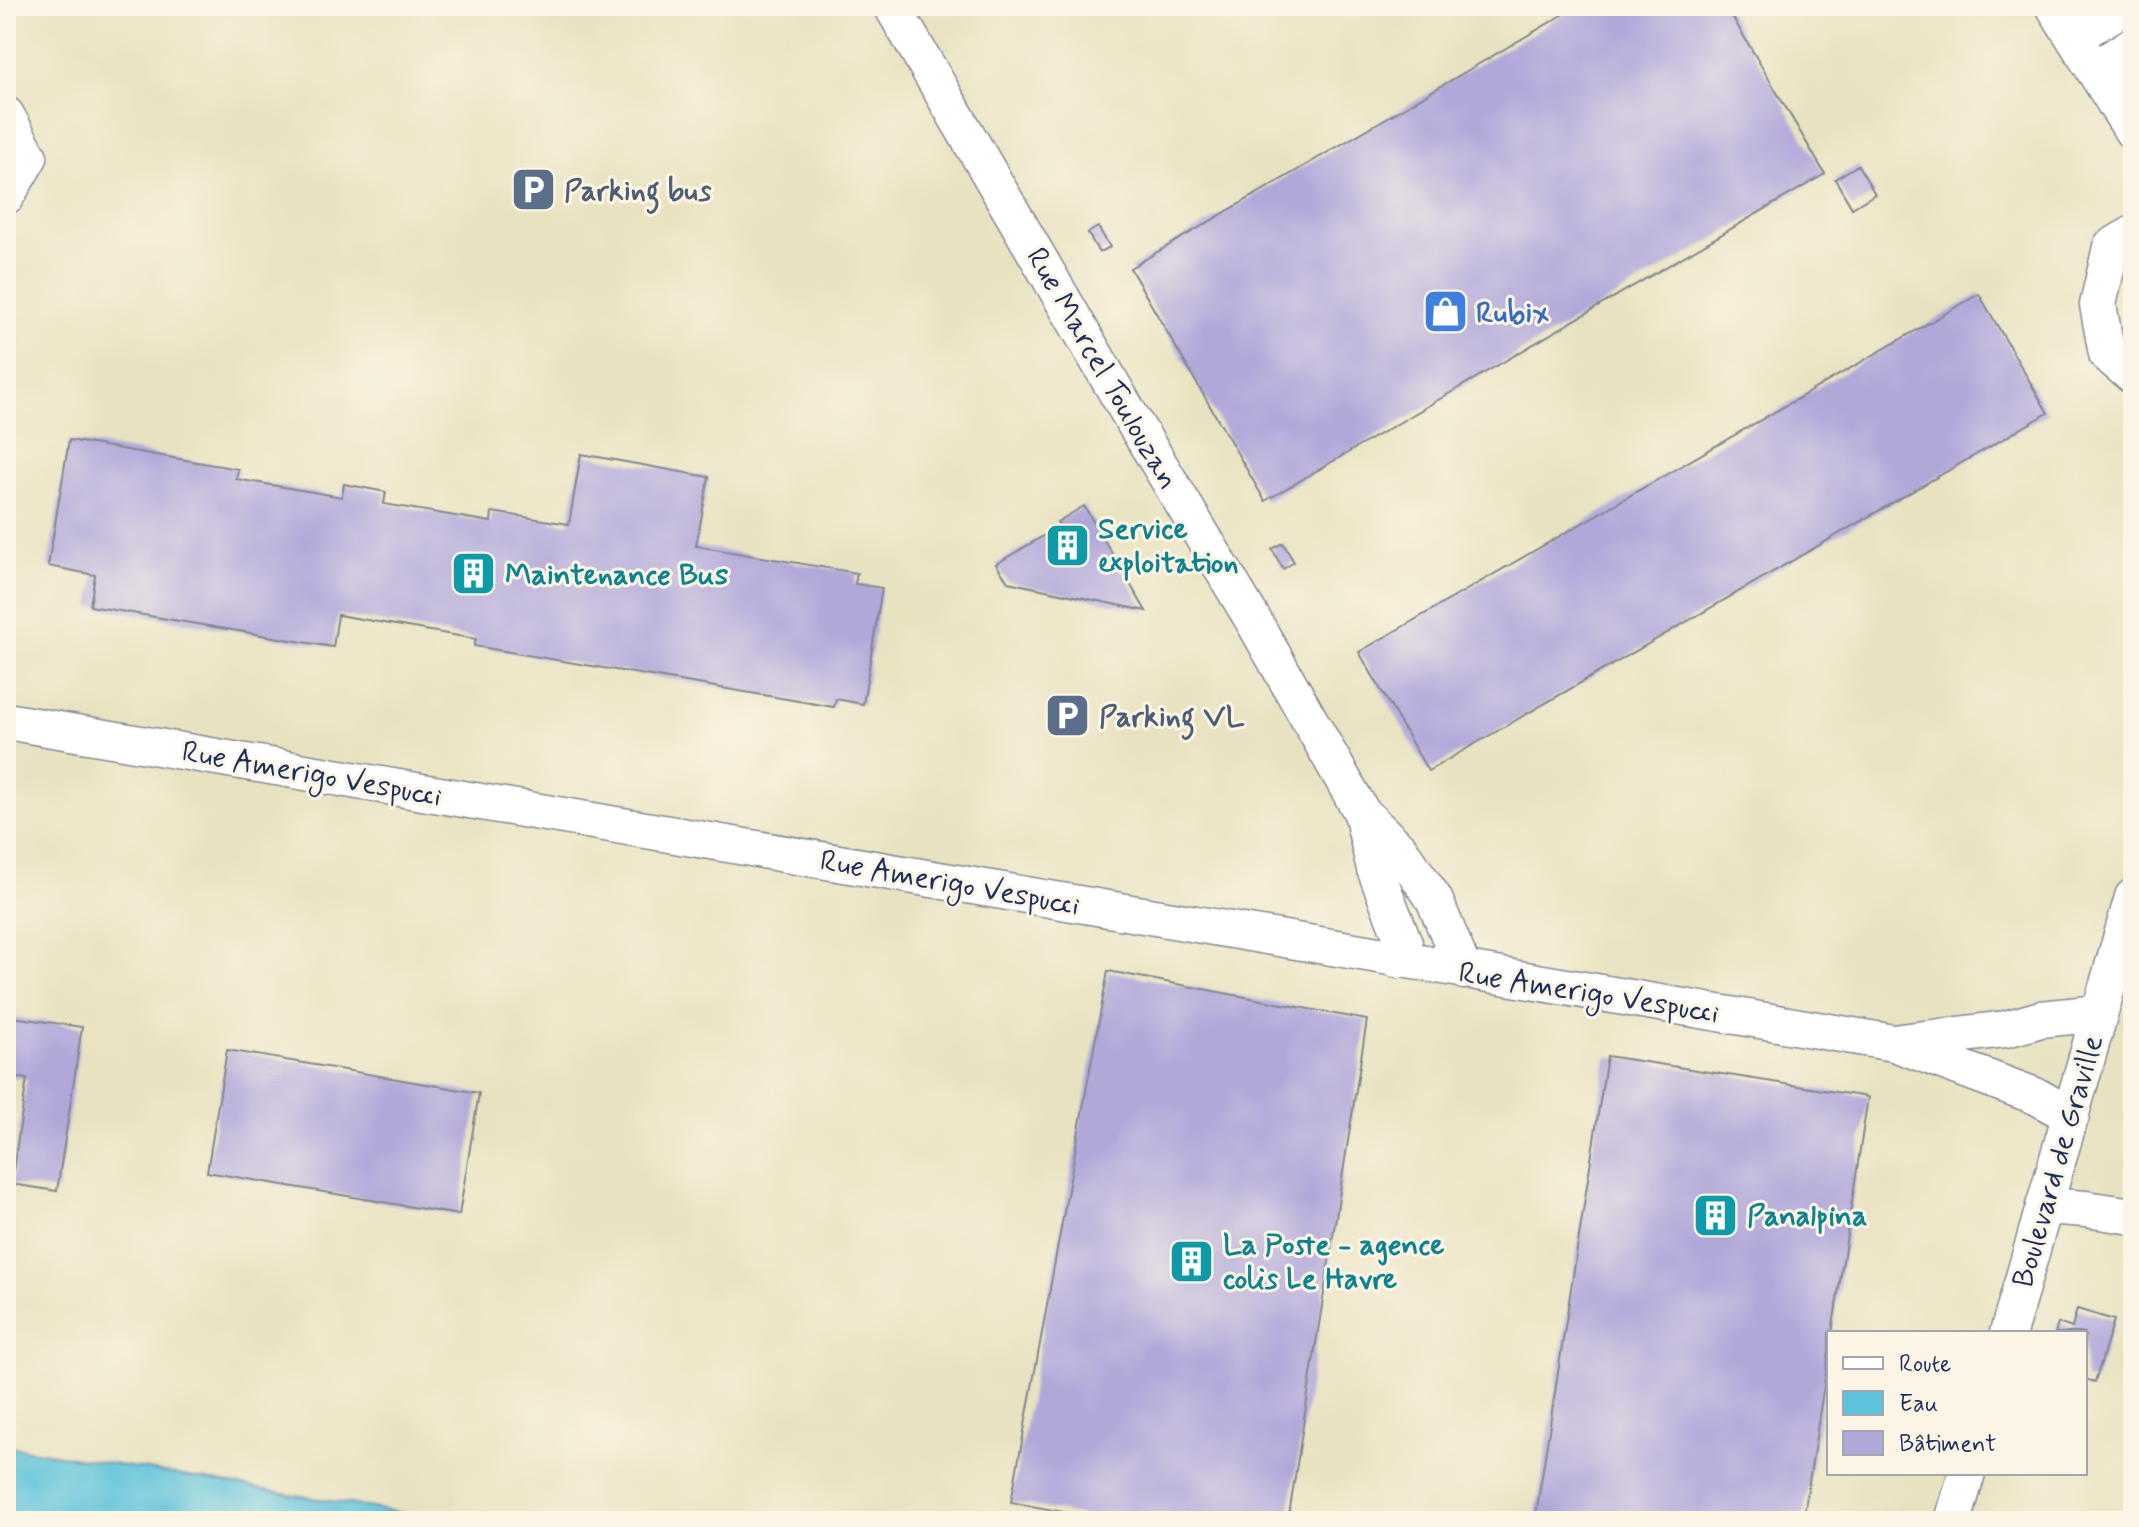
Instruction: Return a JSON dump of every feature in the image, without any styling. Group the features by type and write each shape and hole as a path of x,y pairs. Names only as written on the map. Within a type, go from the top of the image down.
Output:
{"street":[{"name":"Rue Marcel Toulouzan","path":"892,6 1127,411 1253,620 1362,813 1400,850 1434,899 1464,971"},
{"path":"2054,6 2094,70 2124,96 2133,132"},
{"path":"2074,37 2125,6"},
{"path":"2094,70 2133,45"},
{"path":"6,115 29,157 6,196"},
{"path":"2133,234 2111,247 2098,305 2107,354 2133,376"},
{"name":"Rue Amerigo Vespucci","path":"6,721 1894,1043 2038,1097 2071,1116"},
{"name":"Rue Marcel Toulouzan","path":"1362,813 1375,869 1404,943 1398,960"},
{"name":"Boulevard de Graville","path":"2009,1331 2133,897"},
{"name":"Rue Amerigo Vespucci","path":"1894,1043 2006,1029 2041,1019 2099,1013"},
{"path":"2044,1206 2133,1216"},
{"path":"1953,1521 1966,1475"}],"water":[{"path":"6,1446 449,1521 6,1521"}],"building":[{"path":"1578,6 1726,6 1825,174 1265,501 1130,268"},
{"path":"1858,165 1875,194 1852,208 1835,179"},
{"path":"1098,227 1110,247 1099,253 1088,233"},
{"path":"1979,294 2048,413 1428,771 1359,652"},
{"name":"Maintenance Bus","path":"69,440 238,469 236,479 342,497 344,484 386,492 384,504 491,522 492,512 569,524 581,454 709,477 696,546 857,573 855,584 882,588 863,704 836,699 834,707 474,646 476,639 338,615 333,647 90,606 95,575 48,566"},
{"name":"Service exploitation","path":"1084,506 1146,611 1008,582 996,564 1060,526 1057,522"},
{"path":"1283,543 1294,562 1283,569 1272,549"},
{"name":"La Poste - agence colis Le Havre","path":"1108,971 1367,1020 1288,1521 1110,1521 1011,1502"},
{"path":"6,1016 82,1027 57,1191 11,1184 27,1079 6,1076"},
{"path":"227,1050 479,1093 459,1215 207,1172"},
{"name":"Panalpina","path":"1607,1056 1868,1097 1832,1331 1827,1331 1827,1365 1803,1521 1535,1521"},
{"path":"2077,1309 2114,1320 2095,1382 2087,1380 2087,1331 2056,1331 2058,1323 2072,1328"}],"place":[{"name":"Parking bus","path":"533,190"},
{"name":"Rubix","path":"1445,312"},
{"name":"Service exploitation","path":"1067,545"},
{"name":"Maintenance Bus","path":"474,574"},
{"name":"Parking VL","path":"1068,716"},
{"name":"Panalpina","path":"1716,1215"},
{"name":"La Poste - agence colis Le Havre","path":"1192,1261"}]}
